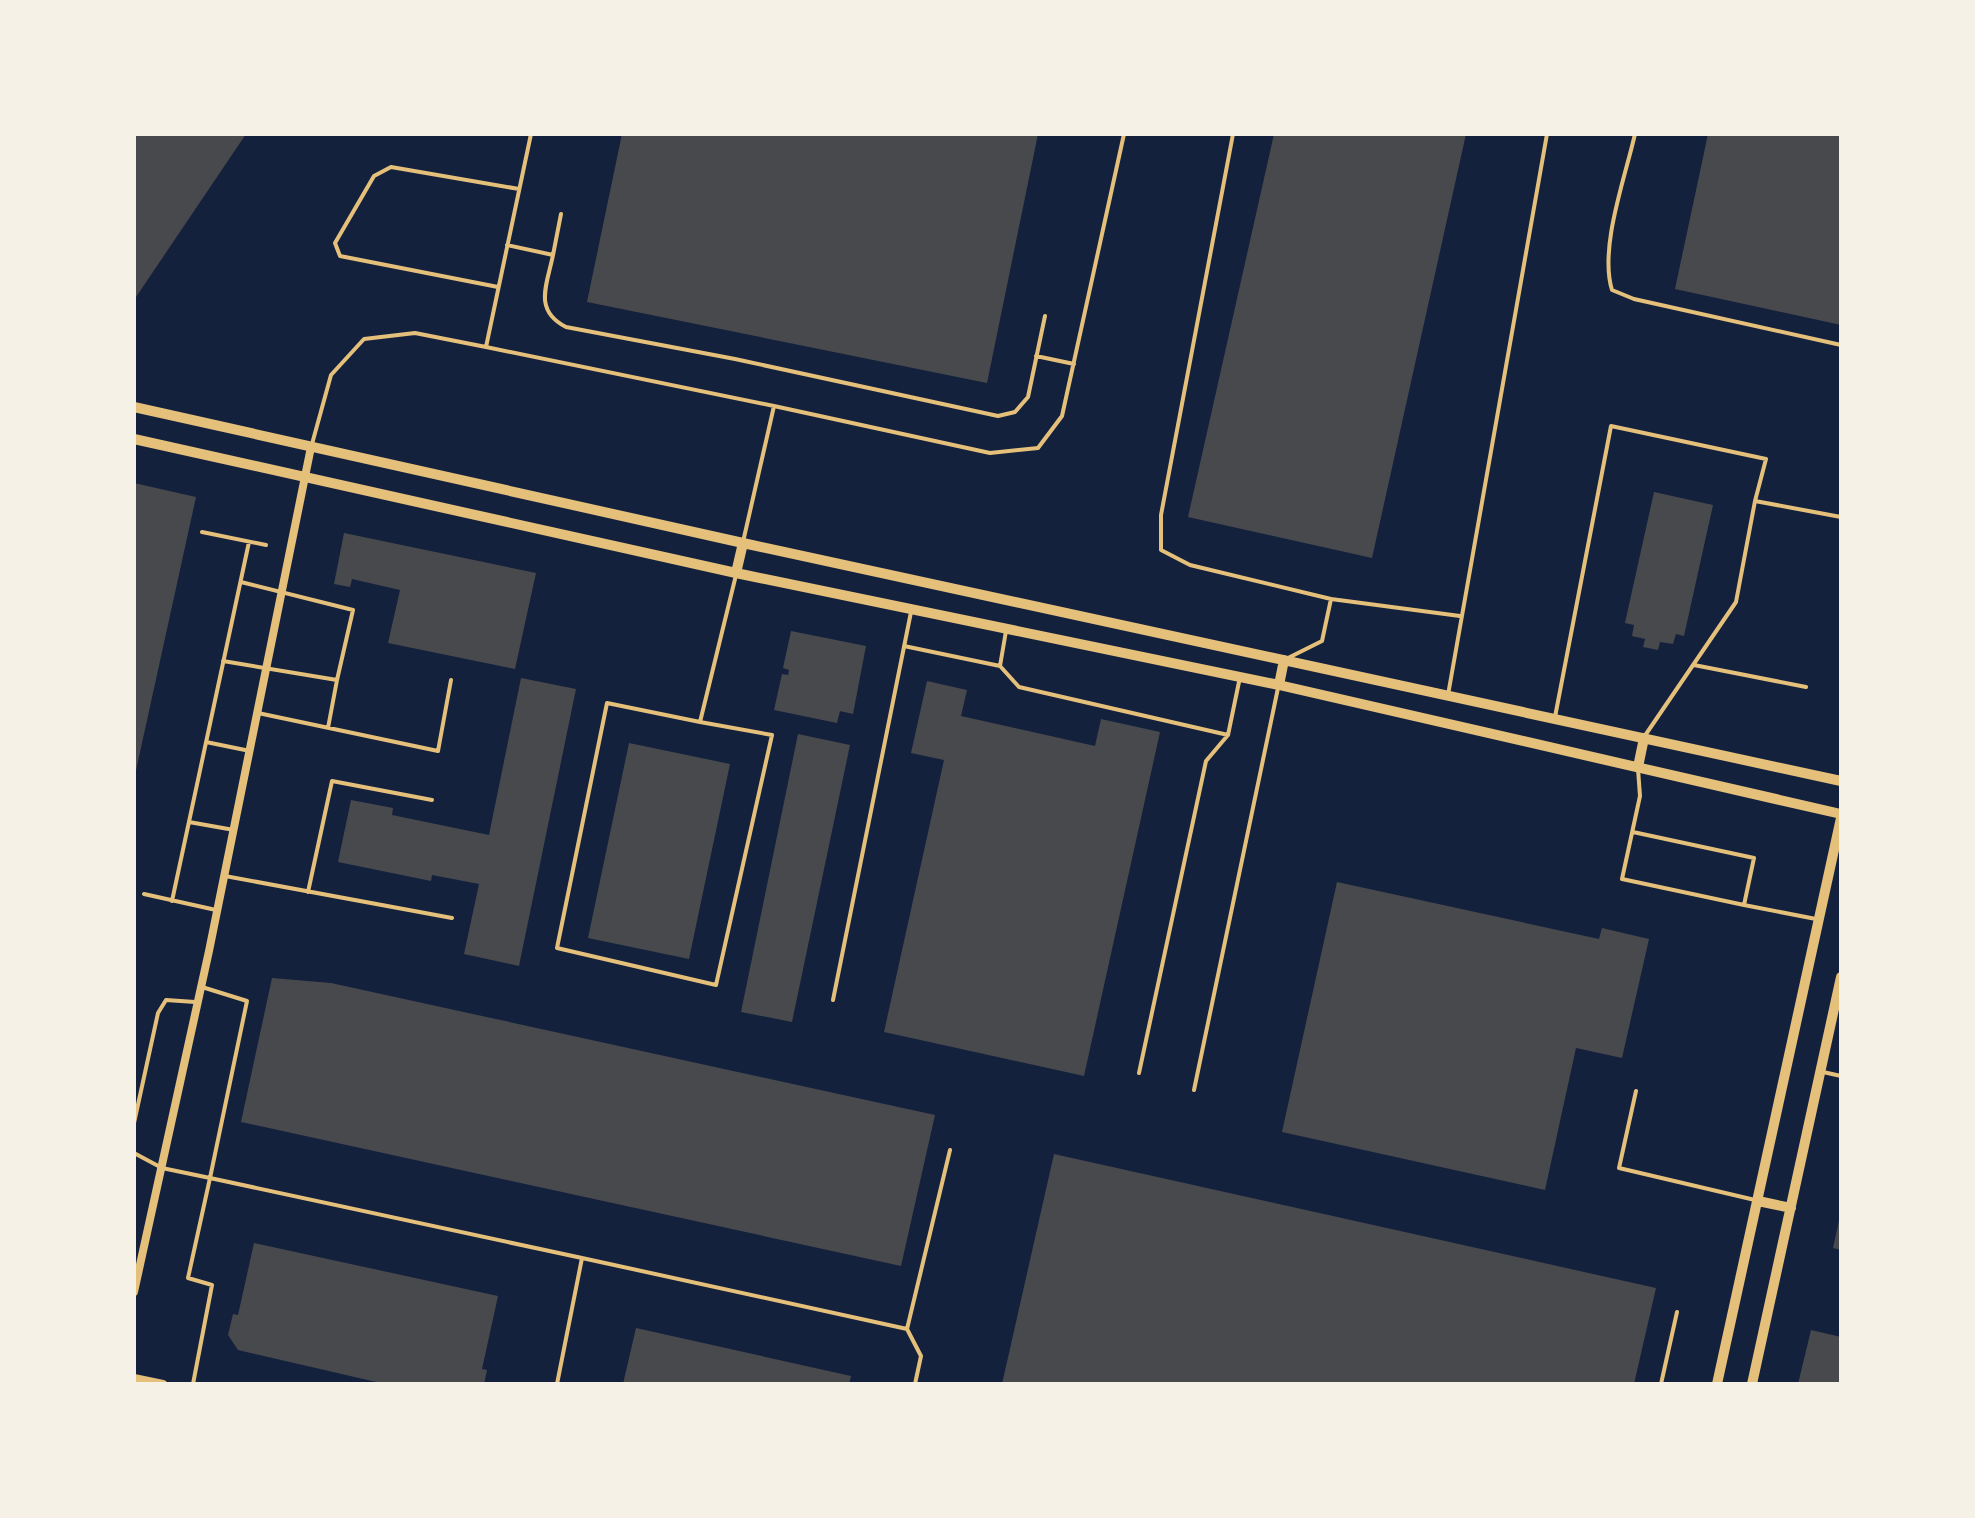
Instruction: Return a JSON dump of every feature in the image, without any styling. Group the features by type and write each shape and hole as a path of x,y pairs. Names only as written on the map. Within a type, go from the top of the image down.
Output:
{"street":[{"path":"134,407 743,543 1841,781"},
{"path":"134,439 736,573 1279,685 1841,816 1717,1384"},
{"path":"134,1292 138,1258 162,1168 218,911 311,447"},
{"path":"736,573 743,543"},
{"path":"1279,685 1284,660"},
{"path":"1638,767 1644,738"},
{"path":"1752,1384 1820,1072 1836,1027 1841,977"},
{"path":"1758,1201 1791,1208"},
{"path":"134,1378 163,1384"}],"lane":[{"path":"486,347 531,134"},
{"path":"311,447 331,375 364,339 415,333 990,453 1038,448 1062,416 1124,134"},
{"path":"1233,134 1161,515 1161,550 1190,565 1331,599 1461,616"},
{"path":"1447,695 1547,134"},
{"path":"1635,134 1609,252 1608,275 1612,290 1649,302 1841,345"},
{"path":"498,287 340,256 335,243 374,176 391,167 519,189"},
{"path":"561,214 544,297 546,311 552,320 566,327 735,359 998,416 1015,412 1028,397 1045,316"},
{"path":"507,245 553,255"},
{"path":"1036,356 1074,364"},
{"path":"743,543 774,406"},
{"path":"1555,719 1611,426 1766,459 1736,602 1644,738"},
{"path":"1755,501 1841,517"},
{"path":"202,532 266,545"},
{"path":"172,901 249,542"},
{"path":"700,722 736,573"},
{"path":"241,582 282,595 353,610 328,728"},
{"path":"1284,660 1322,641 1331,599"},
{"path":"833,1000 911,609"},
{"path":"1000,666 1007,629"},
{"path":"904,646 1000,666 1019,687 1228,735"},
{"path":"223,661 337,680"},
{"path":"1694,665 1806,687"},
{"path":"1139,1073 1206,761 1228,735 1240,677"},
{"path":"258,713 438,751 451,680"},
{"path":"1194,1090 1279,685"},
{"path":"607,703 700,722 772,735 716,985 557,948 607,703"},
{"path":"206,742 250,751"},
{"path":"1638,767 1640,796 1622,879 1819,919"},
{"path":"308,892 332,781 432,800"},
{"path":"189,822 234,830"},
{"path":"1633,832 1754,858 1744,905"},
{"path":"225,876 452,918"},
{"path":"144,894 218,911"},
{"path":"193,1384 212,1285 188,1278 247,1001 202,987"},
{"path":"134,1123 158,1013 166,1000 198,1002"},
{"path":"1820,1072 1841,1076"},
{"path":"1636,1091 1619,1168 1758,1201"},
{"path":"915,1384 921,1356 907,1329 950,1150"},
{"path":"134,1153 162,1168 907,1329"},
{"path":"557,1384 582,1258"},
{"path":"1661,1384 1677,1312"}],"building":[{"path":"134,134 246,134 134,300"},
{"path":"622,134 1038,134 987,383 587,302"},
{"path":"1274,134 1466,134 1372,558 1188,517"},
{"path":"1708,134 1841,134 1841,325 1675,289"},
{"path":"134,483 196,497 135,775 134,775"},
{"path":"1654,492 1713,505 1684,636 1676,634 1673,644 1660,642 1658,650 1643,647 1645,639 1632,636 1634,625 1625,623"},
{"path":"344,533 536,573 515,669 388,643 400,590 352,579 350,587 334,584"},
{"path":"791,631 866,646 853,714 840,711 837,723 774,710 782,674 788,675 789,670 783,668"},
{"path":"521,678 576,689 519,966 464,954 479,884 432,875 431,881 338,862 351,800 393,808 392,815 489,835"},
{"path":"927,681 967,690 961,716 1095,746 1101,719 1160,732 1084,1076 884,1032 944,760 911,753"},
{"path":"798,734 850,745 792,1022 741,1012"},
{"path":"629,743 730,764 689,959 588,938"},
{"path":"1337,882 1599,939 1602,928 1649,939 1622,1058 1576,1048 1545,1190 1282,1132"},
{"path":"272,978 331,983 935,1115 901,1266 241,1122"},
{"path":"1054,1154 1656,1288 1634,1384 1002,1384"},
{"path":"1841,1216 1841,1250 1833,1248"},
{"path":"254,1243 498,1296 482,1369 487,1370 484,1384 385,1384 238,1350 228,1335 233,1314 238,1315"},
{"path":"636,1328 851,1376 849,1384 623,1384"},
{"path":"1811,1330 1841,1337 1841,1384 1798,1384"}]}
